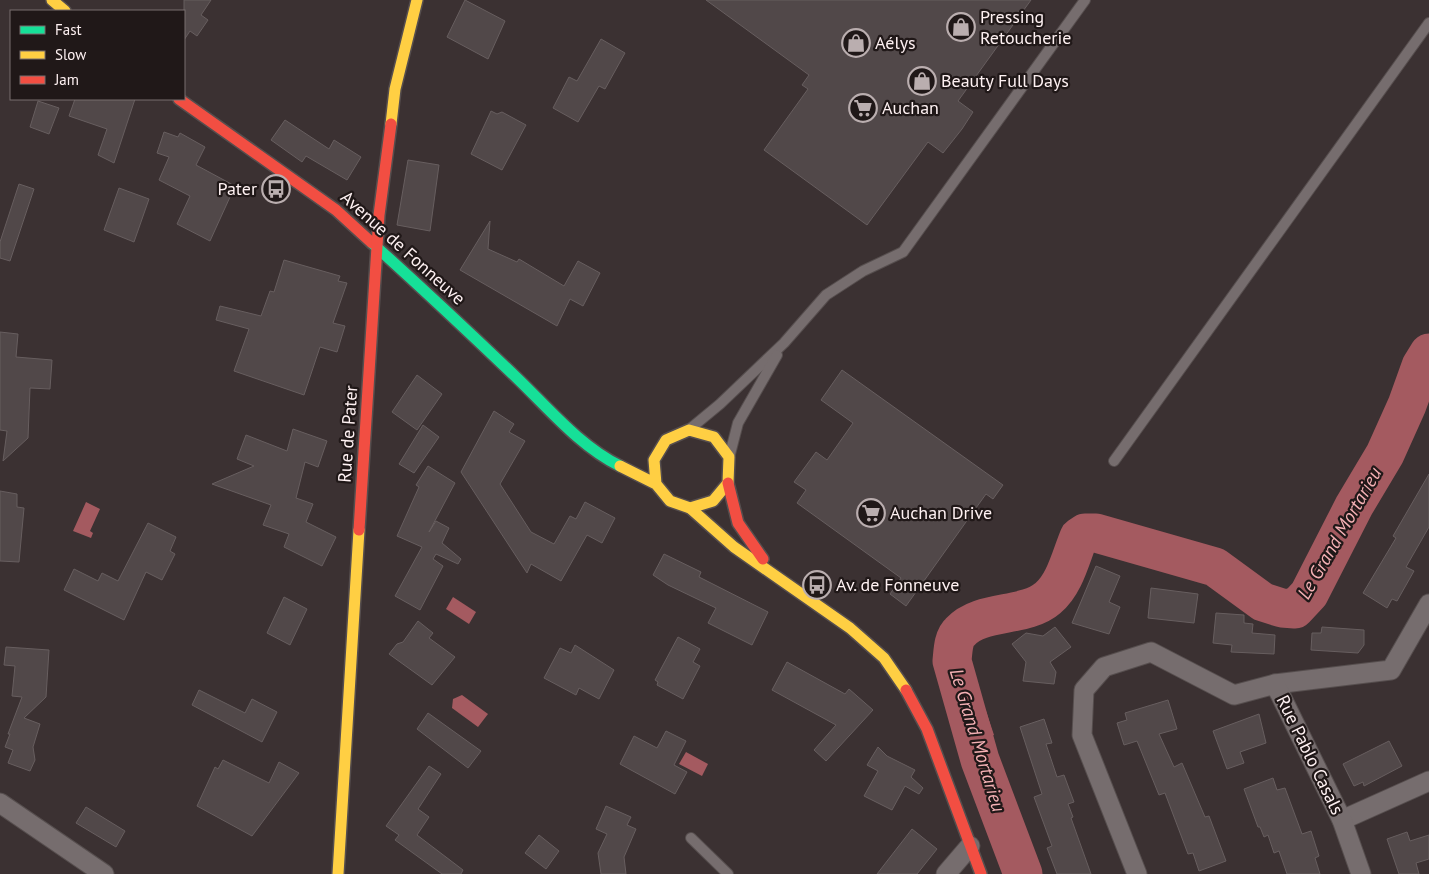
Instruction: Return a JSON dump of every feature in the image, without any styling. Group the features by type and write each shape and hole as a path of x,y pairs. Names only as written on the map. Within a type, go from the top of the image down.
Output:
{"street":[{"path":"52,0 64,10"},
{"name":"Rue de Pater","path":"338,874 377,246 395,90 417,0"},
{"name":"Avenue de Fonneuve","path":"181,100 336,210 377,246 567,426 606,459 656,484 670,501 690,508 734,547 850,628 884,658 909,694 927,729 981,874"},
{"path":"644,451 689,430 714,437 729,457"},
{"path":"656,484 654,460 666,440"},
{"name":"Avenue de Fonneuve","path":"588,442 620,453"},
{"name":"Avenue de Fonneuve","path":"729,457 728,482 738,523 772,573"},
{"path":"690,508 713,501 728,482"},
{"path":"1275,684 1391,670 1429,604"},
{"name":"Rue Pablo Casals","path":"1137,874 1082,735 1084,690 1104,667 1151,652 1234,695 1275,684 1342,820 1361,874"},
{"path":"1342,820 1429,781"},
{"path":"0,804 104,874"},
{"path":"946,874 970,846"}],"lane":[{"path":"689,430 720,404 784,343 826,295 863,271 903,252 1085,0"},
{"path":"1114,461 1429,22"},
{"path":"729,457 738,423 784,343"},
{"path":"691,838 728,874"}],"shaded area":[{"path":"86,502 100,509 90,531 93,533 91,538 73,531"},
{"path":"453,597 476,612 469,624 446,609"},
{"path":"462,695 488,714 478,727 452,708 453,699"},
{"path":"986,711 994,735 983,739 975,715"},
{"path":"686,752 708,764 702,776 679,764"}],"building":[{"path":"184,0 211,0 201,15 208,20 197,36 190,31 185,38"},
{"path":"465,0 505,21 488,59 447,37"},
{"name":"Auchan","path":"706,0 1031,0 958,101 973,112 962,129 943,153 928,142 867,225 764,150 808,89 802,85 809,75"},
{"path":"601,39 625,53 605,89 599,86 578,122 553,108 569,77 577,81"},
{"path":"75,100 135,100 114,163 98,155 107,129 69,116"},
{"path":"38,101 59,108 49,134 30,127"},
{"path":"491,111 497,114 502,112 526,125 502,170 471,154"},
{"path":"285,120 329,149 334,140 361,157 347,180 306,156 302,162 271,140"},
{"path":"164,132 178,137 180,133 205,147 196,165 235,186 210,241 177,224 190,196 159,180 169,157 157,153"},
{"path":"408,160 439,165 430,231 397,225"},
{"path":"19,184 34,189 10,261 0,258 0,242"},
{"path":"119,188 149,199 134,242 104,230"},
{"path":"490,221 488,249 517,262 519,259 564,286 578,261 600,273 583,306 570,299 557,326 460,270"},
{"path":"284,260 340,276 338,281 347,283 333,323 345,326 337,352 320,347 304,395 234,371 249,329 216,320 220,306 261,316 270,291 274,292"},
{"path":"0,332 18,334 16,357 52,360 50,389 30,388 28,438 3,461 7,431 0,430"},
{"path":"842,370 1003,485 993,499 986,494 906,606 890,594 901,578 797,503 806,490 794,482 816,452 827,460 853,423 821,400"},
{"path":"417,375 442,394 417,430 392,412"},
{"path":"494,411 514,424 509,432 525,441 500,484 531,532 554,544 570,516 576,519 585,502 615,518 602,543 587,535 561,581 531,564 527,573 461,472"},
{"path":"423,425 439,437 414,473 399,464"},
{"path":"293,429 327,441 318,467 305,462 296,498 313,504 306,522 336,537 322,566 284,547 289,534 263,525 271,505 212,484 254,466 237,459 246,435 287,451"},
{"path":"428,466 455,483 429,532 436,521 449,528 442,543 461,559 458,564 436,554 433,559 443,566 420,610 395,596 422,547 397,536 419,487 416,485"},
{"path":"1429,474 1429,527 1406,567 1414,571 1397,601 1392,599 1387,608 1363,593 1396,538 1393,536"},
{"path":"0,491 17,494 17,507 24,508 19,562 0,561"},
{"path":"148,523 176,537 170,551 175,554 162,580 146,572 124,620 64,590 74,569 98,581 102,573 118,581"},
{"path":"664,554 701,572 699,577 768,612 752,645 708,623 716,608 668,585 653,575"},
{"path":"1096,566 1120,576 1109,602 1120,607 1109,634 1072,623"},
{"path":"1151,588 1198,594 1194,623 1148,618"},
{"path":"284,597 307,609 290,645 267,633"},
{"path":"1216,613 1244,615 1244,623 1253,624 1252,633 1275,635 1274,654 1231,652 1232,645 1213,643"},
{"path":"418,621 433,633 429,638 455,657 432,685 389,654 397,644 403,642"},
{"path":"1055,627 1071,647 1050,662 1056,672 1054,684 1023,681 1026,662 1012,644 1026,633 1043,636"},
{"path":"1322,627 1364,630 1364,645 1358,653 1311,650 1312,633 1321,633"},
{"path":"678,637 700,649 693,662 700,666 683,699 657,685 658,682 655,680"},
{"path":"575,645 614,670 599,699 579,688 576,695 544,678 560,648 571,653"},
{"path":"6,647 49,650 46,697 24,718 40,724 33,747 35,760 30,771 8,763 13,750 5,747 22,697 12,696 15,666 4,665"},
{"path":"787,662 845,694 849,689 873,710 826,761 814,750 836,725 772,690"},
{"path":"199,690 245,713 252,699 277,712 262,742 192,705"},
{"path":"1168,700 1177,729 1159,734 1174,767 1182,763 1205,817 1209,816 1226,861 1199,871 1193,853 1188,854 1165,793 1159,795 1137,741 1124,745 1117,723 1127,720 1125,713"},
{"path":"428,713 481,751 468,768 417,729"},
{"path":"1259,714 1266,743 1240,752 1244,763 1227,769 1213,731"},
{"path":"1044,719 1052,743 1046,744 1057,777 1064,775 1074,802 1068,804 1073,817 1071,818 1091,874 1057,874 1047,848 1052,846 1034,797 1042,794 1020,727"},
{"path":"666,731 686,741 674,765 687,772 675,794 620,764 634,736 657,748"},
{"path":"1389,741 1402,766 1364,786 1363,782 1354,786 1343,764"},
{"path":"878,747 887,756 915,770 911,777 923,788 919,794 905,786 892,810 864,796 878,771 867,765"},
{"path":"223,760 269,783 279,762 299,773 252,836 197,806 215,767 218,769"},
{"path":"429,766 441,774 418,809 429,817 417,835 463,870 461,874 442,874 395,840 399,835 386,826"},
{"path":"1273,778 1277,790 1285,788 1302,834 1311,831 1319,856 1315,858 1320,874 1287,874 1279,851 1274,853 1268,835 1264,837 1260,827 1258,827 1244,789"},
{"path":"606,806 631,817 627,825 636,829 624,857 626,874 601,874 598,853 607,834 596,829"},
{"path":"86,807 125,831 116,847 76,823"},
{"path":"912,829 937,849 917,874 877,874"},
{"path":"1407,832 1410,841 1429,835 1429,859 1416,863 1419,874 1399,874 1387,839"},
{"path":"539,835 559,851 546,869 525,853"}],"waterway":[{"name":"Le Grand Mortarieu","path":"1023,874 980,760 952,661 954,645 960,632 979,620 1028,609 1048,598 1063,578 1079,537 1085,533 1096,533 1215,567 1263,602 1282,608 1295,609 1309,594 1354,506 1385,454 1407,405 1421,366 1429,353"}],"traffic: fast":[{"path":"372,243 519,380 566,427 592,449 620,466"}],"traffic: slow":[{"path":"52,0 64,10"},
{"path":"391,124 395,89 417,0"},
{"path":"620,466 656,484 670,501 690,508 713,501 728,483 729,457 714,437 689,430 666,440 654,460 656,484"},
{"path":"690,508 734,547 850,628 884,658 906,690"},
{"path":"338,874 359,530"}],"traffic: jam":[{"path":"180,100 336,210 372,243"},
{"path":"359,530 379,215 391,124"},
{"path":"728,483 738,523 763,559"},
{"path":"906,690 927,729 981,874"}],"place":[{"name":"Pressing Retoucherie","path":"961,27"},
{"name":"Aélys","path":"856,43"},
{"name":"Beauty Full Days","path":"922,81"},
{"name":"Auchan","path":"863,108"},
{"name":"Pater","path":"276,189"},
{"name":"Auchan Drive","path":"871,513"},
{"name":"Av. de Fonneuve","path":"817,585"}]}
